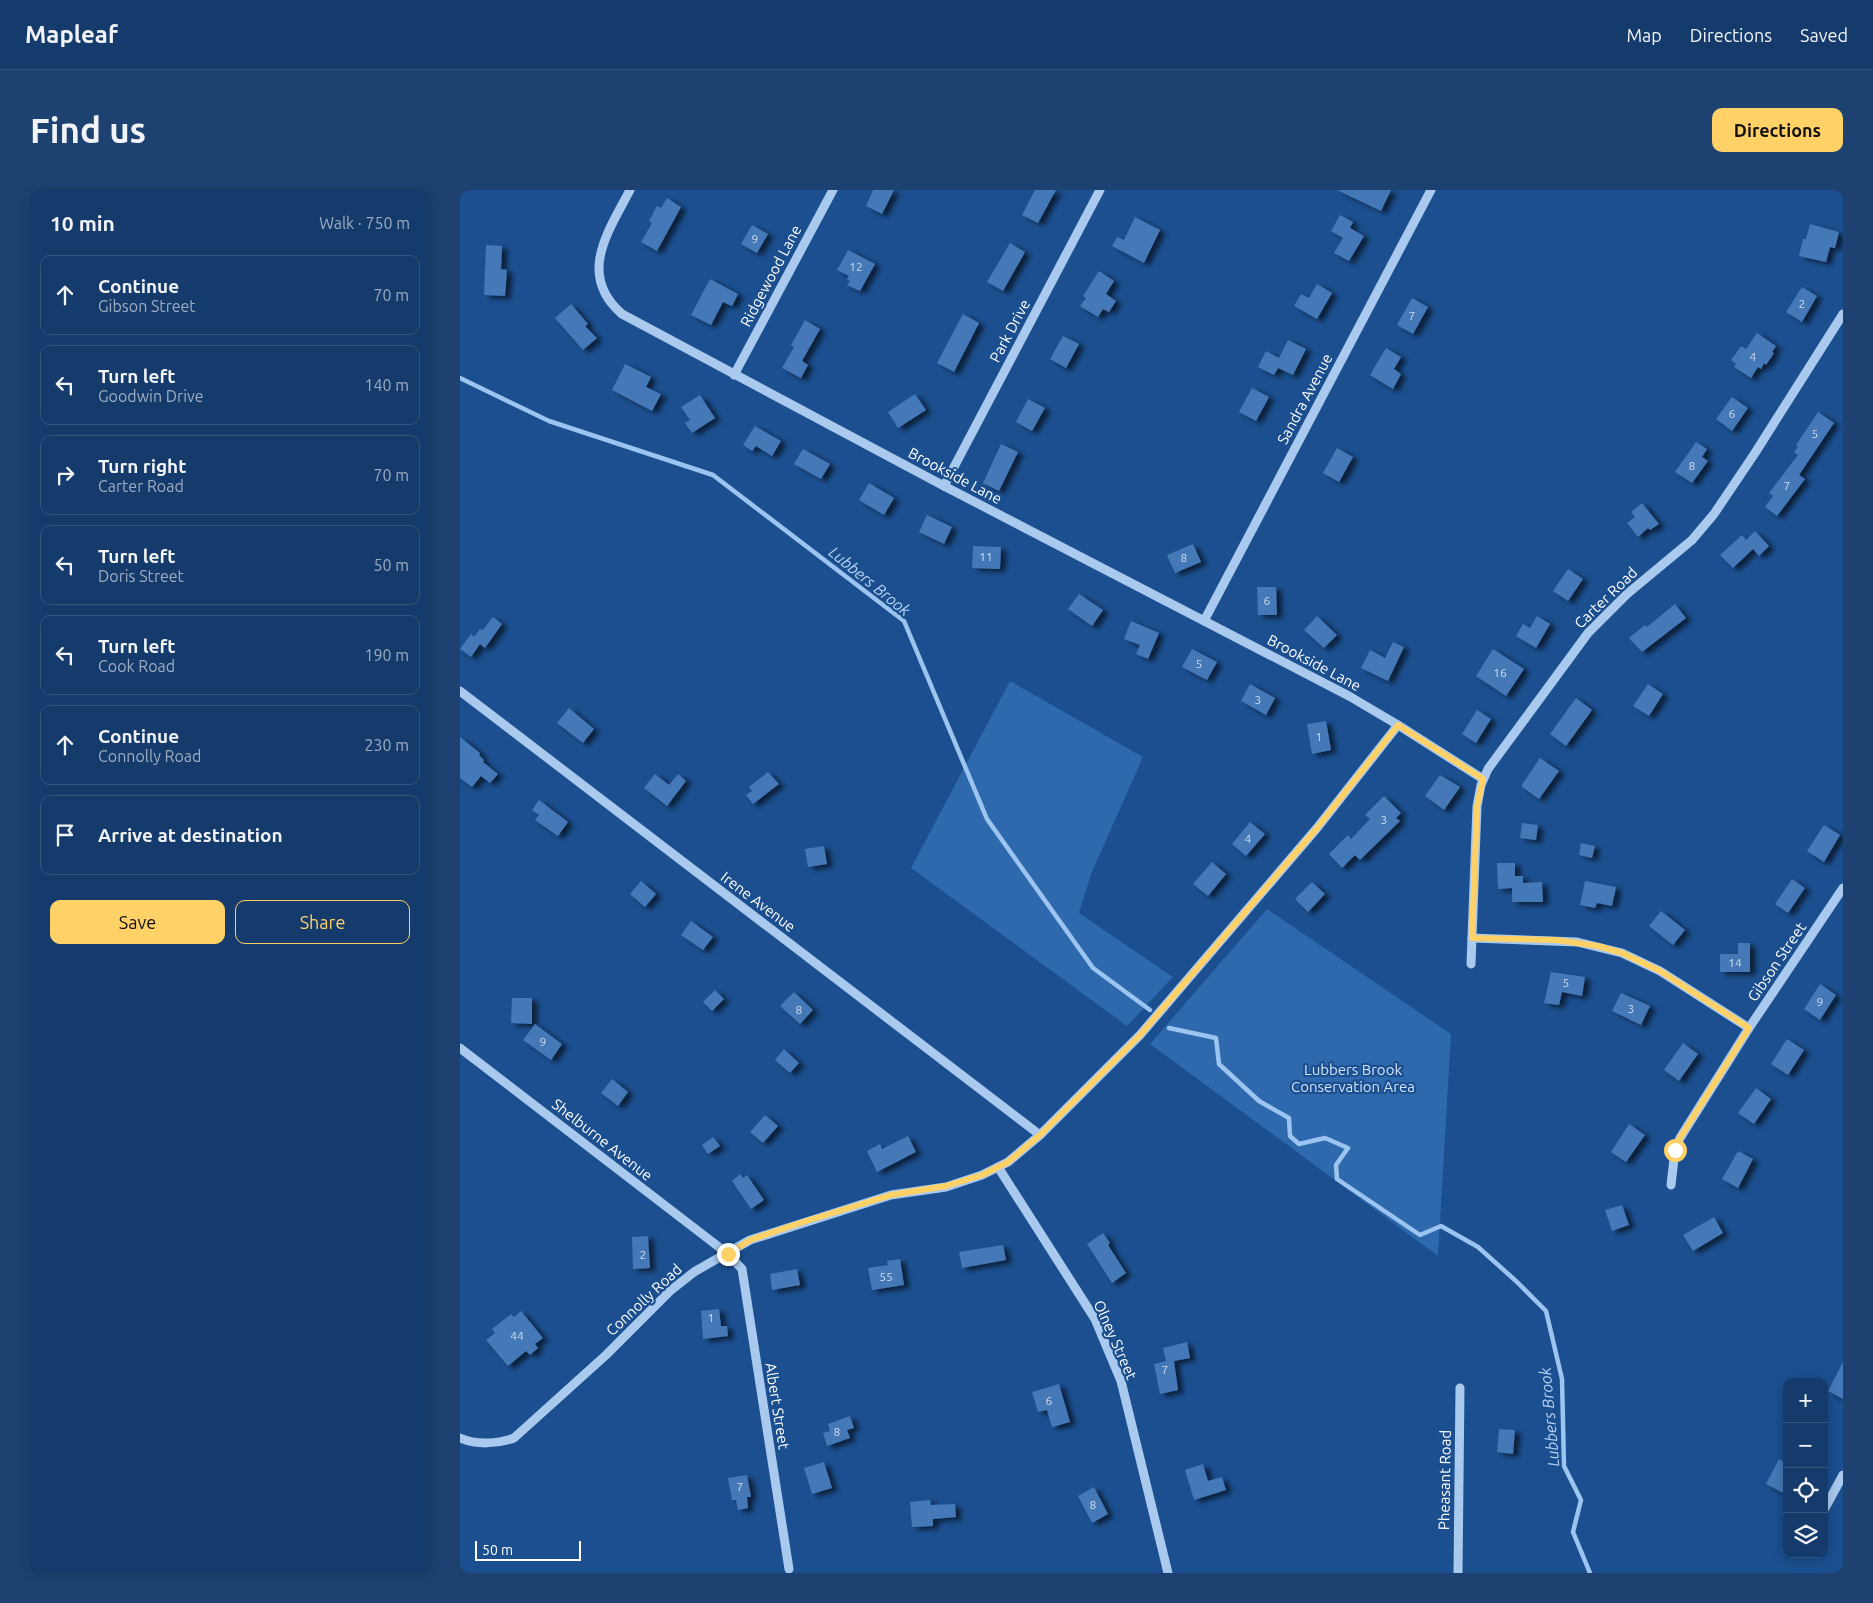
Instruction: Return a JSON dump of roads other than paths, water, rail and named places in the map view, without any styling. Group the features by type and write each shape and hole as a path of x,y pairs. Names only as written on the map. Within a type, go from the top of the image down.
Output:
{"street":[{"name":"Brookside Lane","path":"630,190 605,238 600,250 599,263 600,276 606,294 622,314 944,486 1349,696 1483,779"},
{"name":"Ridgewood Lane","path":"734,375 833,190"},
{"name":"Park Drive","path":"944,486 1100,190"},
{"name":"Sandra Avenue","path":"1204,620 1431,190"},
{"name":"Carter Road","path":"1471,964 1477,806 1483,779 1494,760 1598,621 1627,594 1692,540 1709,519 1755,453 1843,314"},
{"name":"Irene Avenue","path":"460,691 1040,1135"},
{"name":"Connolly Road","path":"460,1438 474,1442 490,1443 504,1442 514,1438 606,1355 670,1291 694,1272 750,1240 891,1195 946,1186 982,1175 1008,1162 1040,1135 1140,1035 1317,828 1398,725"},
{"name":"Gibson Street","path":"1671,1185 1677,1144 1749,1028 1843,888"},
{"path":"1472,938 1556,940 1622,953 1660,971 1749,1028"},
{"name":"Shelburne Avenue","path":"460,1048 728,1254"},
{"name":"Olney Street","path":"998,1167 1095,1319 1121,1381 1168,1573"},
{"name":"Albert Street","path":"728,1254 742,1269 789,1569"},
{"name":"Pheasant Road","path":"1458,1573 1460,1388"},
{"path":"1828,1504 1843,1475"}],"waterway":[{"name":"Lubbers Brook","path":"460,378 549,421 713,475 904,621 987,819 1093,968 1150,1010"},
{"name":"Lubbers Brook","path":"1169,1028 1216,1038 1219,1064 1259,1101 1289,1118 1290,1136 1299,1144 1325,1138 1348,1148 1336,1165 1337,1179 1420,1235 1441,1226 1478,1247 1546,1311 1562,1379 1564,1466 1581,1500 1573,1532 1590,1573"}],"park label":[{"name":"Lubbers Brook Conservation Area","path":"1353,1078"}]}
